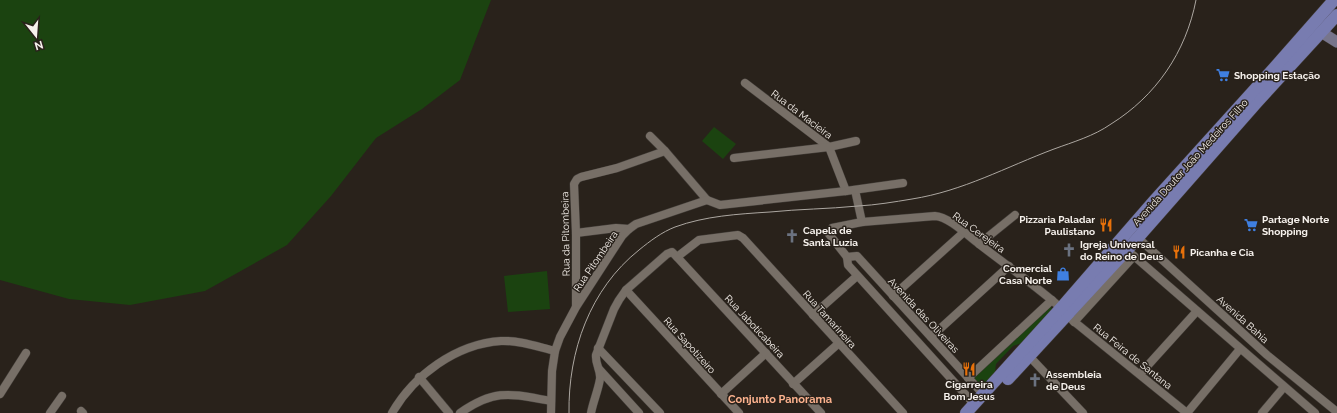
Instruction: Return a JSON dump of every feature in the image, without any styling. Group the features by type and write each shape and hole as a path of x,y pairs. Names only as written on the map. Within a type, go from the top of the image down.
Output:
{"main road":[{"path":"1333,1 1322,18 1319,29 1321,32 1337,42"},
{"name":"Avenida Doutor João Medeiros Filho","path":"972,410 1029,356 1063,311 1154,201 1333,1"},
{"name":"Avenida Doutor João Medeiros Filho","path":"972,410 983,394 1063,311 1131,253 1138,237 1157,215 1337,15"},
{"path":"1157,215 1160,206 1181,182 1176,176"},
{"path":"1131,253 1124,244 1125,240 1150,211 1154,201"}],"street":[{"name":"Rua da Macieira","path":"745,83 829,148 846,191"},
{"path":"650,136 665,151 707,200 720,205 855,190 903,183"},
{"path":"734,158 829,148 856,141"},
{"name":"Rua da Pitombeira","path":"576,307 576,233 574,184 577,179 581,177 617,168 665,151"},
{"path":"855,190 862,222"},
{"name":"Rua Pitombeira","path":"551,413 552,371 555,351 560,337 576,307 622,236 628,228 643,221 707,200"},
{"path":"979,244 1015,215"},
{"name":"Rua Cerejeira","path":"847,257 830,236 830,230 834,227 862,222 939,217 964,232 1009,266 1063,311"},
{"path":"576,233 628,228"},
{"path":"893,296 964,232"},
{"name":"Rua Tamarineira","path":"676,255 699,240 738,236 743,238 903,413"},
{"name":"Avenida Bahia","path":"1138,237 1267,355 1337,412"},
{"path":"640,413 599,368 595,360 598,348 614,309 626,290 666,254 672,252 676,255"},
{"path":"1131,253 1315,413"},
{"name":"Rua Jaboticabeira","path":"676,255 821,413"},
{"name":"Avenida das Oliveiras","path":"847,257 857,256 983,394"},
{"path":"847,257 848,265 972,410"},
{"path":"931,337 1009,266"},
{"path":"813,315 858,276"},
{"name":"Rua Sapotizeiro","path":"626,290 739,413"},
{"path":"968,378 1063,311"},
{"name":"Rua Feira de Santana","path":"1063,311 1187,413"},
{"path":"1140,374 1197,311"},
{"path":"392,413 408,389 420,377 455,354 485,344 502,341 519,342 555,351"},
{"path":"794,384 839,343"},
{"path":"598,348 660,413"},
{"path":"1187,413 1240,349"},
{"path":"0,394 26,353"},
{"path":"721,394 766,353"},
{"path":"1029,356 1083,413"},
{"path":"591,413 600,381 599,368"},
{"path":"420,377 449,413"},
{"path":"1262,413 1284,387"},
{"path":"460,413 490,396 503,394 551,401"},
{"path":"50,413 62,396"}],"green space":[{"path":"0,0 491,0 460,80 422,109 376,138 331,196 287,245 205,291 130,305 69,299 0,280"},
{"path":"714,127 736,144 723,159 702,141"},
{"path":"547,271 550,309 508,312 504,276"},
{"path":"1050,306 1053,310 1022,343 1013,346 996,364 995,372 982,387 972,378"}],"tram line":[{"path":"569,413 570,390 578,344 585,323 595,302 607,283 622,266 656,237 670,229 686,223 722,216 872,205 931,195 984,178 1091,135 1127,113 1142,100 1167,71 1177,55 1185,37 1196,0"}],"place":[{"name":"Shopping Estação","path":"1223,75"},
{"name":"Pizzaria Paladar Paulistano","path":"1106,225"},
{"name":"Partage Norte Shopping","path":"1251,225"},
{"name":"Capela de Santa Luzia","path":"792,236"},
{"name":"Igreja Universal do Reino de Deus","path":"1069,250"},
{"name":"Picanha e Cia","path":"1179,252"},
{"name":"Comercial Casa Norte","path":"1063,274"},
{"name":"Cigarreira Bom Jesus","path":"969,369"},
{"name":"Assembleia de Deus","path":"1035,380"}],"district":[{"name":"Conjunto Panorama","path":"780,399"}]}
